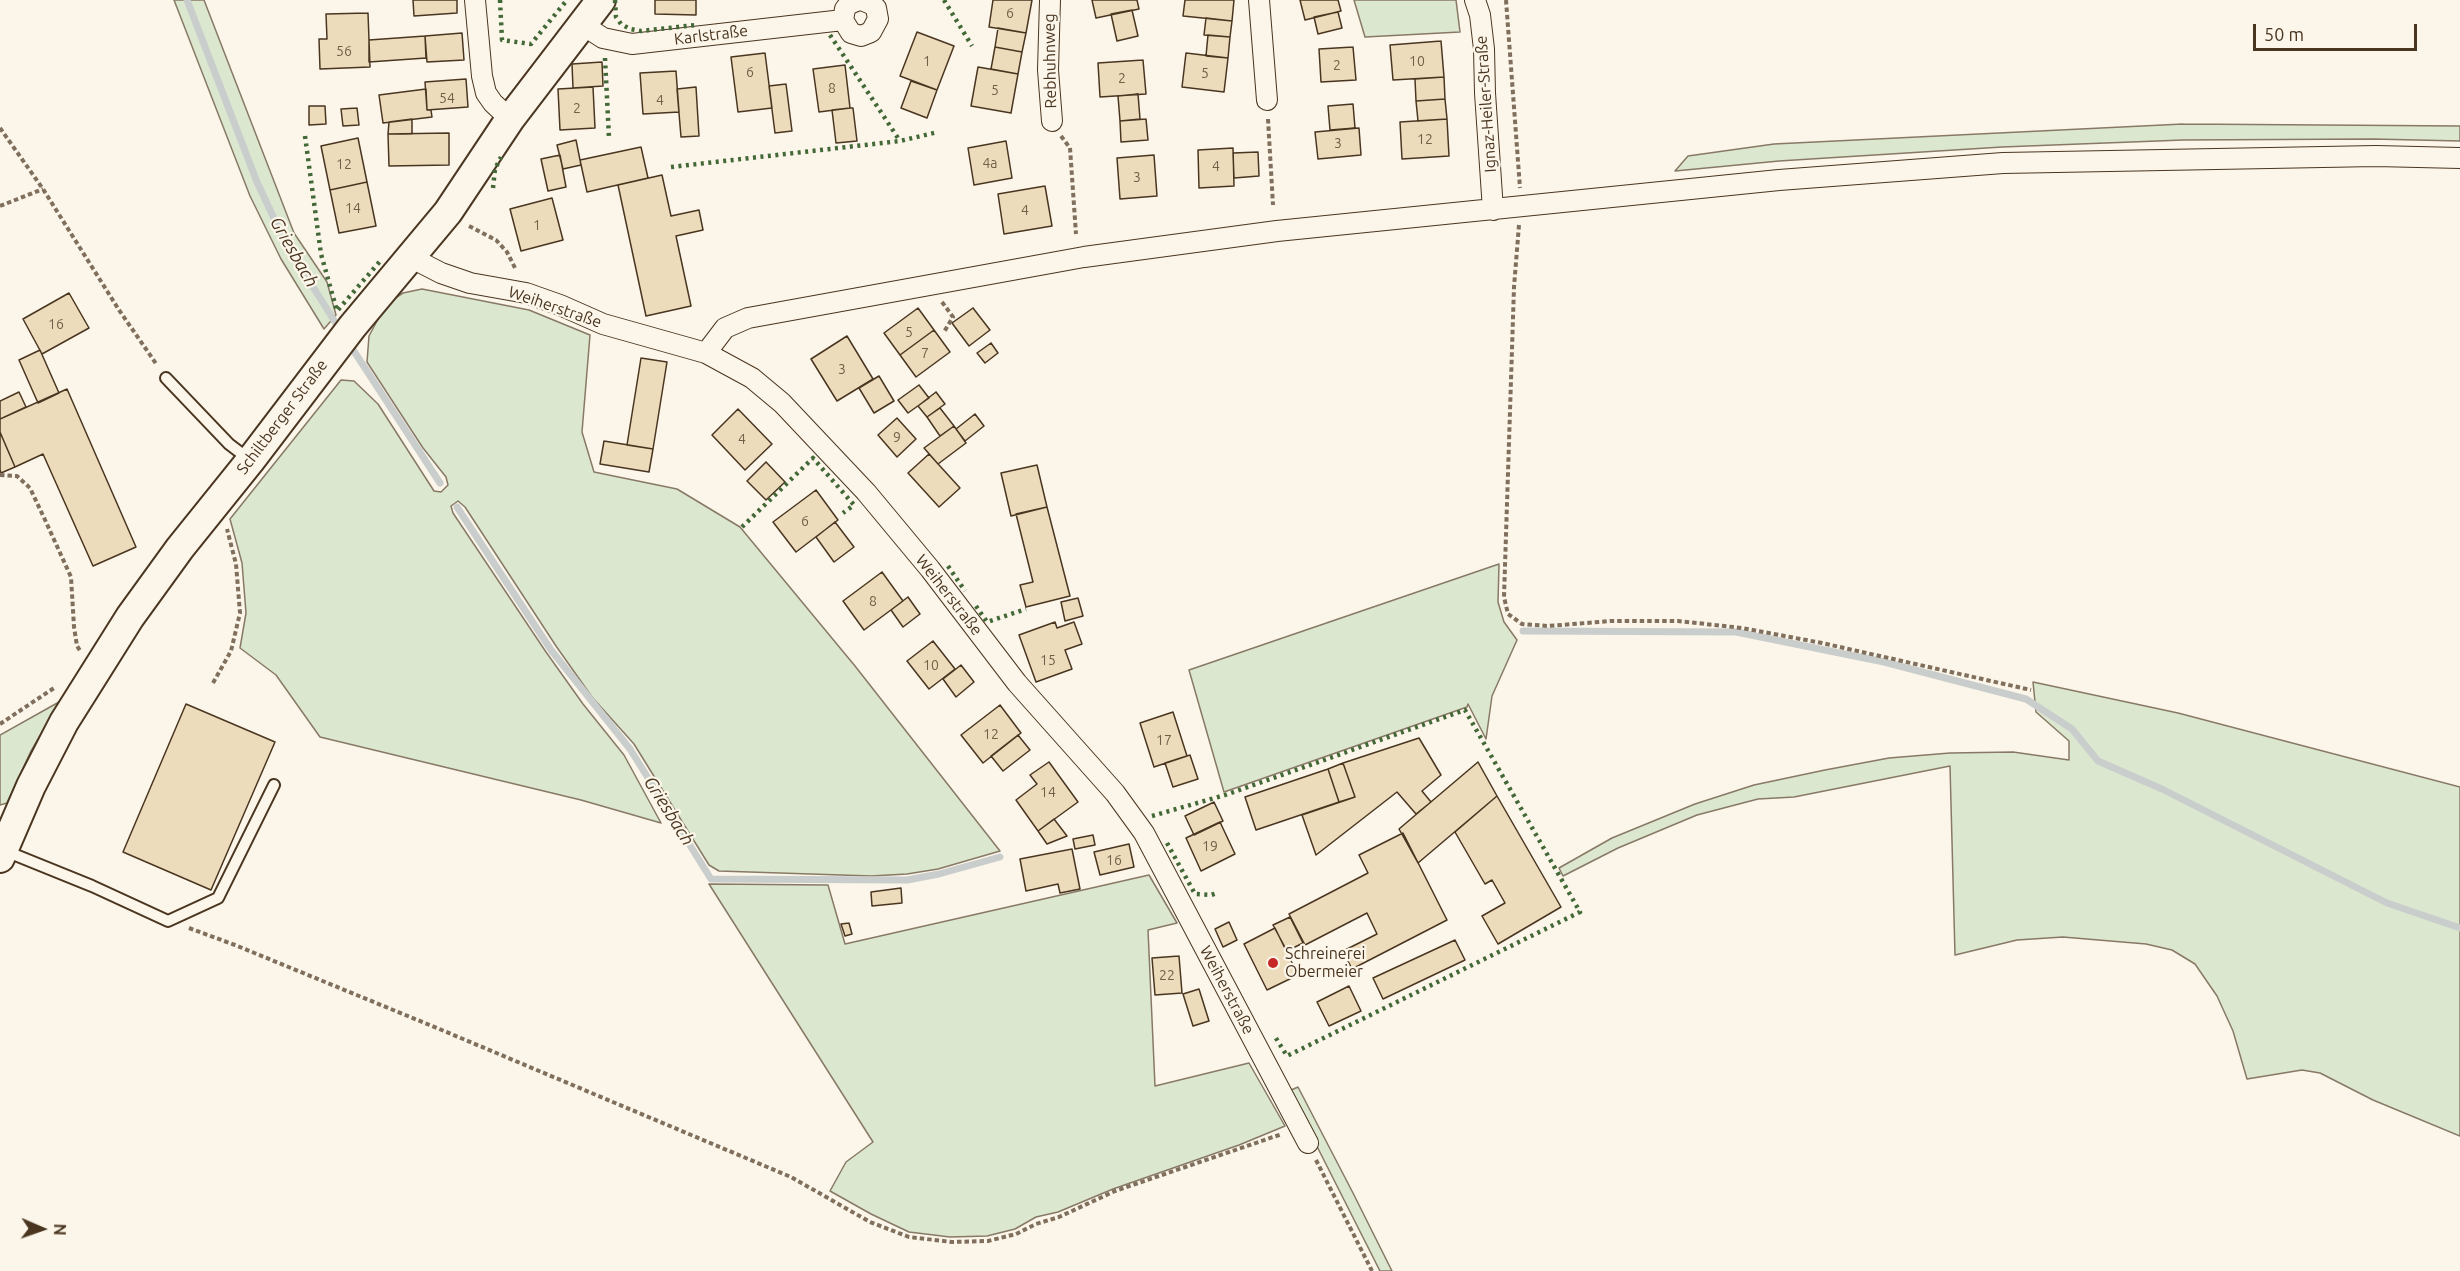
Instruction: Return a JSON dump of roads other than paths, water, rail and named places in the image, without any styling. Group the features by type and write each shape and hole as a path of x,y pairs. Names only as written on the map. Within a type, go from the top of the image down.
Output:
{"main road":[{"name":"Schiltberger Straße","path":"3,843 63,722 130,617 180,548 250,461 351,327 448,212 510,118 601,0"}],"street":[{"path":"475,0 482,76 486,93 493,103 510,118"},
{"path":"861,0 872,3 876,8 878,19 875,28 866,35 855,35 847,29 843,20 845,9 849,4 861,0"},
{"name":"Rebhuhnweg","path":"1050,0 1048,69 1052,122"},
{"path":"1259,0 1268,100"},
{"name":"Ignaz-Heiler-Straße","path":"1475,0 1480,15 1485,49 1485,93 1493,210"},
{"name":"Karlstraße","path":"583,25 603,38 632,44 843,20"},
{"path":"706,352 725,327 748,318 1084,257 1277,231 1779,180 2003,163 2376,156 2460,158"},
{"name":"Weiherstraße","path":"410,257 441,273 470,283 526,293 603,324 706,352 752,378 782,403 862,488 936,578 1017,683 1115,793 1144,833 1304,1135"}],"lane":[{"path":"166,378 230,444 250,461"},
{"path":"3,843 168,921 218,898 274,785"}],"waterway":[{"name":"Griesbach","path":"187,0 257,182 285,242 340,330"},
{"name":"Griesbach","path":"348,342 440,483"},
{"name":"Griesbach","path":"457,507 551,650 630,749 711,879 907,880 939,874 1000,857"},
{"path":"1523,631 1736,632 1884,662 2026,699 2072,729 2098,761 2162,789 2387,903 2460,928"}],"place":[{"name":"Schreinerei Obermeier","path":"1273,963"}]}
